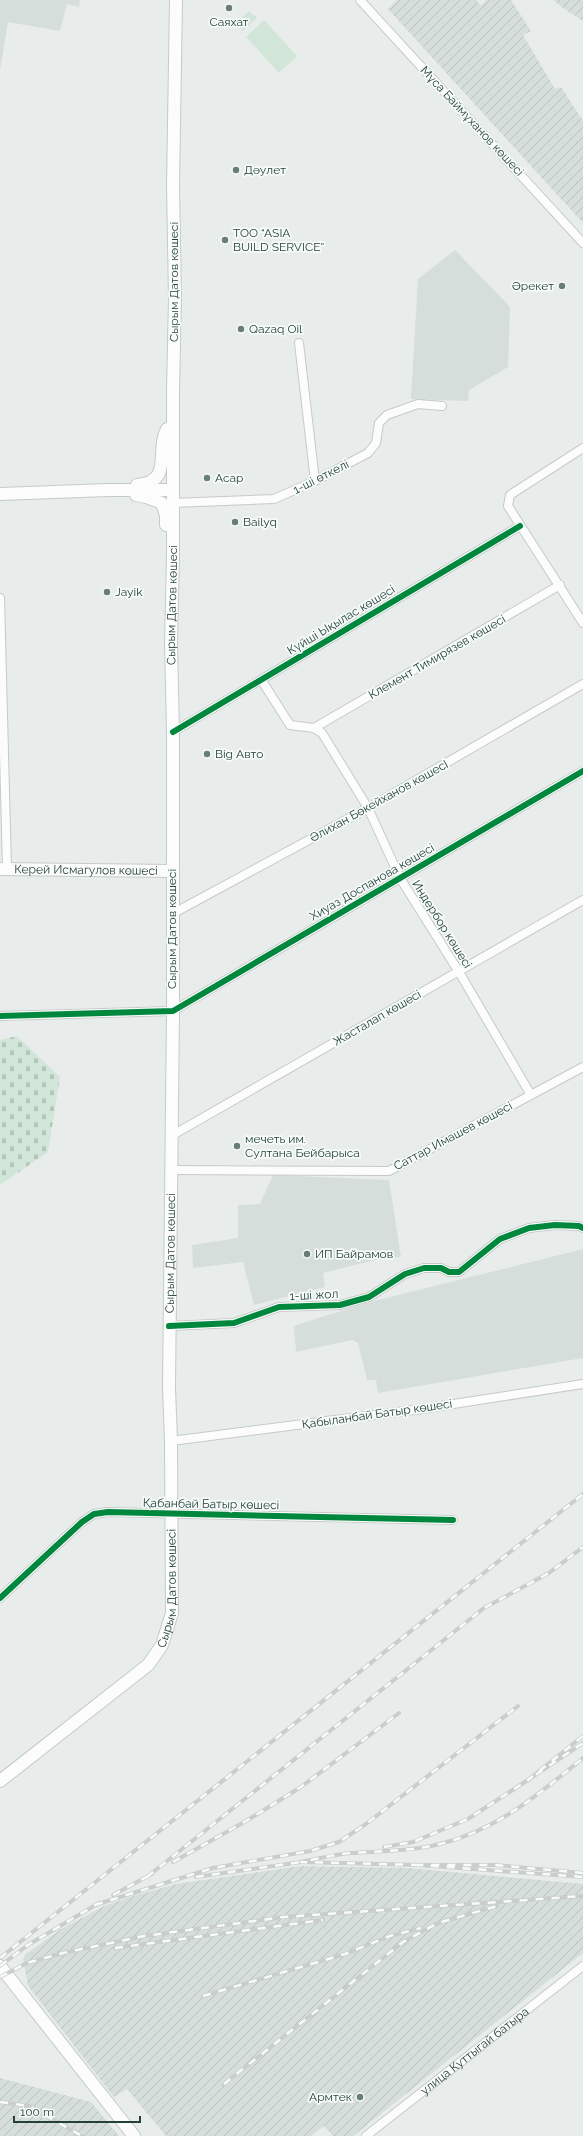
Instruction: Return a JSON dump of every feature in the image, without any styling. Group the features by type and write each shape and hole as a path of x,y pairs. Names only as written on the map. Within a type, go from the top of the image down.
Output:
{"main road":[{"name":"Сырым Датов көшесі","path":"0,1781 148,1665 162,1644 172,1613 169,1326 174,732 171,643 175,298 173,186 176,0"},
{"path":"108,490 153,482 158,476 161,467 165,433 167,429 173,426"},
{"path":"108,490 146,497 162,503 166,515 166,544 168,551 173,558"},
{"path":"0,494 108,490 173,490"},
{"name":"Керей Исмагулов көшесі","path":"4,869 172,871"},
{"path":"0,1966 134,2136"}],"street":[{"name":"Мұса Баймұханов көшесі","path":"360,0 583,243"},
{"path":"299,343 315,481"},
{"name":"1-ші өткелі","path":"173,502 274,499 315,481 368,453 376,443 379,423 387,415 418,404 442,406"},
{"path":"583,448 510,495 508,499 508,506 520,526 560,585 583,623"},
{"name":"Күйші Ықылас көшесі","path":"174,732 520,526"},
{"name":"Клемент Тимирязев көшесі","path":"314,728 560,585"},
{"path":"0,598 4,869"},
{"path":"262,681 290,724 314,728"},
{"name":"Әлихан Бөкейханов көшесI","path":"172,914 368,808 583,684"},
{"name":"Индербор көшесі","path":"314,728 322,733 368,808 400,878 459,972 531,1095"},
{"name":"Хиуаз Доспанова көшесі","path":"172,1012 583,771"},
{"name":"Жасталап көшесі","path":"171,1136 583,900"},
{"path":"0,1016 172,1012"},
{"name":"Саттар Имашев көшесі","path":"171,1170 389,1171 583,1067"},
{"name":"1-ші жол","path":"169,1326 234,1323 279,1307 340,1305 369,1297 405,1274 424,1268 441,1268 450,1272 459,1272 500,1239 529,1228 555,1225 579,1226 583,1228"},
{"name":"Қабыланбай Батыр көшесі","path":"171,1441 421,1409 583,1384"},
{"name":"Қабанбай Батыр көшесі","path":"0,1598 82,1522 94,1514 108,1512 171,1515 453,1520"},
{"name":"улица Куттыгай батыра","path":"366,2136 583,1966"}],"shaded area":[{"path":"0,0 80,0 79,7 67,4 60,31 8,22 0,70"},
{"path":"397,0 476,0 481,6 486,0 511,0 531,31 523,35 555,89 561,87 583,121 583,223 388,9"},
{"path":"553,0 583,0 583,21 563,8"},
{"path":"455,250 510,307 508,367 469,390 468,401 411,399 418,279"},
{"path":"273,1175 389,1180 401,1257 375,1260 323,1273 325,1287 254,1305 243,1262 193,1268 192,1245 238,1238 238,1205 260,1204"},
{"path":"583,1249 583,1358 378,1393 376,1380 367,1380 358,1343 352,1340 296,1352 294,1326 362,1304"},
{"path":"301,1866 407,1868 583,1884 583,1953 353,2136 333,2136 324,2126 311,2136 166,2136 127,2089 114,2097 28,1986 23,1959 26,1954 61,1929 104,1906 133,1896 176,1884"},
{"path":"0,2078 91,2102 119,2136 0,2136"}],"green space":[{"path":"249,11 257,18 243,31 236,23"},
{"path":"264,20 297,56 279,73 246,37"},
{"path":"17,1036 60,1077 48,1152 0,1185 0,1040"}],"railway":[{"path":"0,1958 583,1494"},
{"path":"147,1877 484,1608 549,1573 583,1547"},
{"path":"95,1905 213,1868 310,1851 339,1842 366,1824 518,1706"},
{"path":"173,1862 246,1821 301,1787 399,1713"},
{"path":"583,1736 528,1780 583,1743"},
{"path":"419,1865 301,1862 333,1855 418,1848 461,1838 499,1820 516,1809 550,1785 583,1758"},
{"path":"384,1847 413,1842 468,1819 528,1780"},
{"path":"196,1877 301,1862"},
{"path":"583,1873 495,1865 419,1865 583,1877"},
{"path":"113,1895 152,1874"},
{"path":"0,1977 27,1963 63,1953 144,1936 284,1917 583,1896"},
{"path":"0,1966 28,1945 99,1903"},
{"path":"224,2084 403,1942 438,1923 497,1906"},
{"path":"115,1948 323,1920"},
{"path":"203,1996 345,1954 390,1936 421,1928"},
{"path":"0,2102 29,2106 82,2136"}],"cycle path":[{"path":"173,732 520,526"},
{"path":"0,1016 173,1011 583,771"},
{"path":"169,1326 234,1323 279,1307 340,1305 369,1297 405,1274 424,1268 441,1268 449,1272 459,1272 500,1239 529,1228 555,1225 579,1226 583,1228"},
{"path":"0,1598 82,1522 94,1514 108,1512 453,1520"}],"place":[{"name":"Саяхат","path":"229,8"},
{"name":"Дәулет","path":"236,170"},
{"name":"TOO “ASIA BUILD SERVICE”","path":"225,240"},
{"name":"Әрекет","path":"562,286"},
{"name":"Qazaq Oil","path":"241,329"},
{"name":"Асар","path":"207,478"},
{"name":"Bailyq","path":"235,522"},
{"name":"Jayik","path":"107,592"},
{"name":"Big Авто","path":"207,754"},
{"name":"мечеть им. Султана Бейбарыса","path":"237,1146"},
{"name":"ИП Байрамов","path":"307,1254"},
{"name":"Армтек","path":"360,2097"}]}
